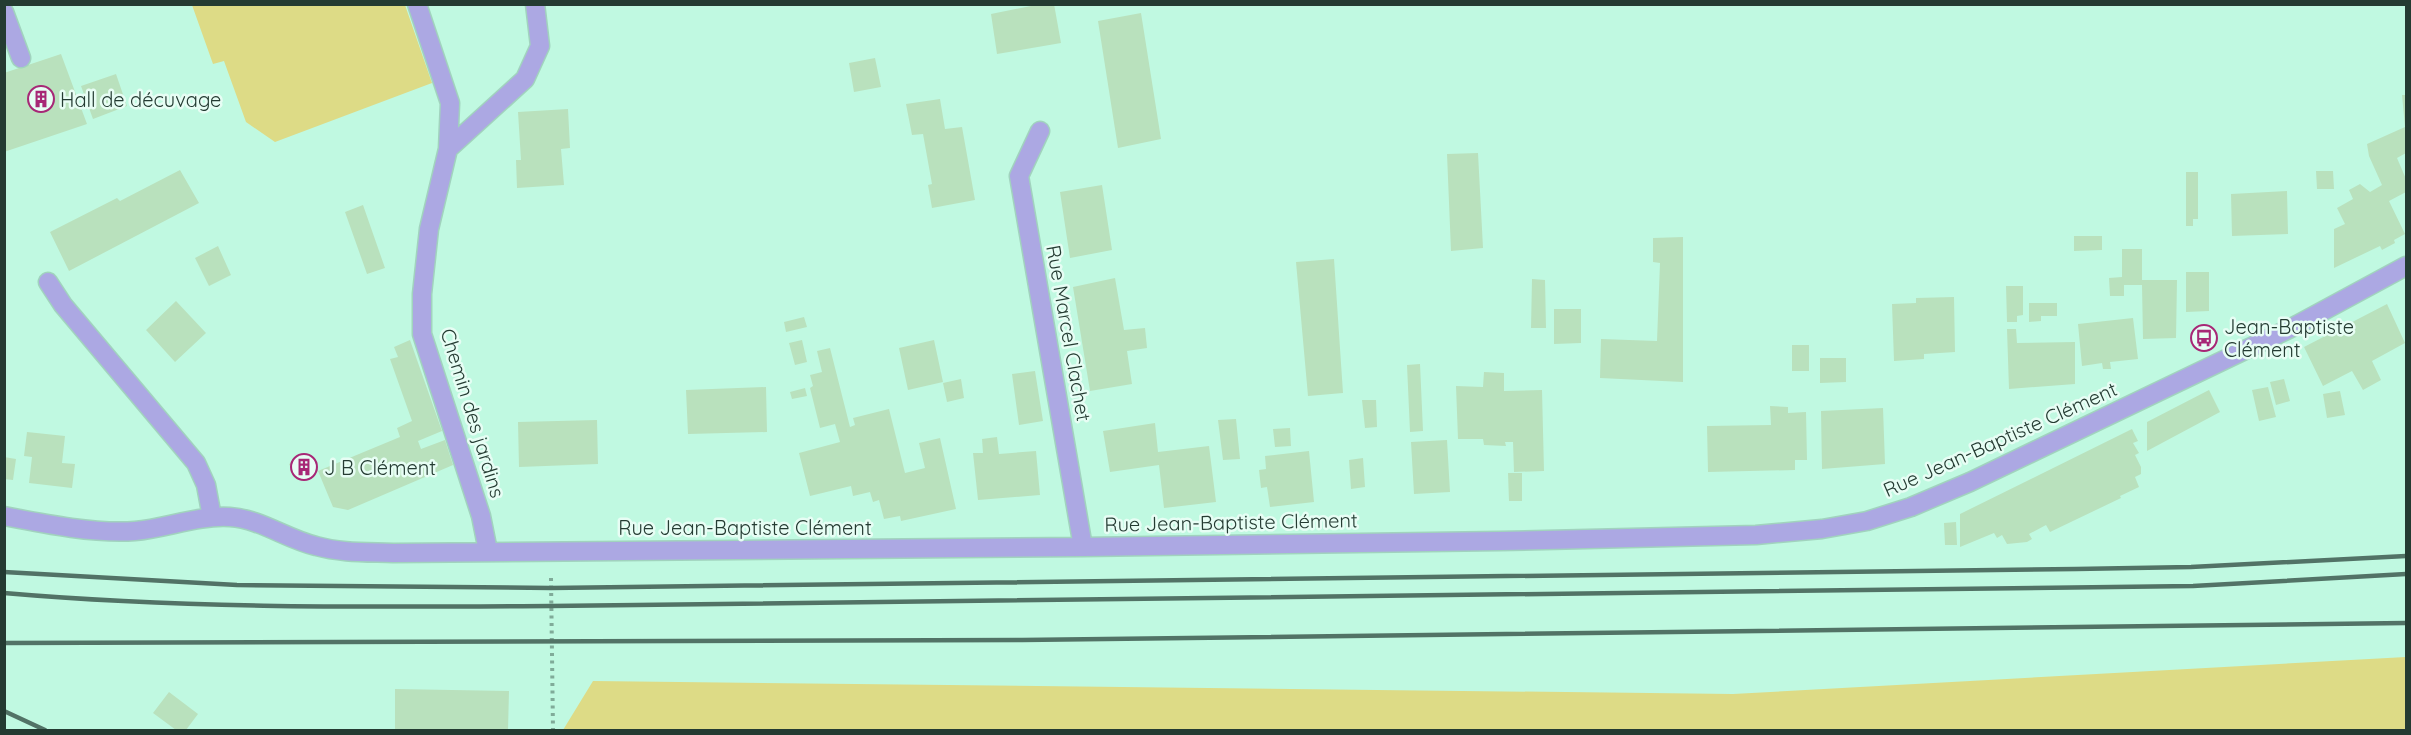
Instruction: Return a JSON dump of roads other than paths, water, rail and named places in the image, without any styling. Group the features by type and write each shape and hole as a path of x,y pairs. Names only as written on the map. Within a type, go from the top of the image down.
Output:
{"street":[{"name":"Chemin des jardins","path":"417,4 450,103 448,150 429,229 422,294 422,334 482,516 489,551"},
{"path":"448,150 525,79 540,46 535,4"},
{"path":"4,12 21,58"},
{"name":"Rue Marcel Clachet","path":"1040,131 1019,176 1083,547"},
{"name":"Rue Jean-Baptiste Clément","path":"4,516 111,532 170,526 212,517 232,517 257,523 316,547 347,551 1083,547 1756,535 1822,529 1867,521 1911,507 1970,482 2297,325 2406,266"},
{"path":"48,282 70,314 196,463 206,485 212,517"}],"railway":[{"path":"4,572 237,585 551,588 2076,569 2191,567 2406,556"},
{"path":"4,593 210,604 346,607 551,606 2193,586 2406,574"},
{"path":"4,643 1022,640 2406,623"},
{"path":"4,711 45,730"}],"place":[{"name":"Hall de décuvage","path":"41,99"},
{"name":"Jean-Baptiste Clément","path":"2204,338"},
{"name":"J B Clément","path":"304,467"}]}
